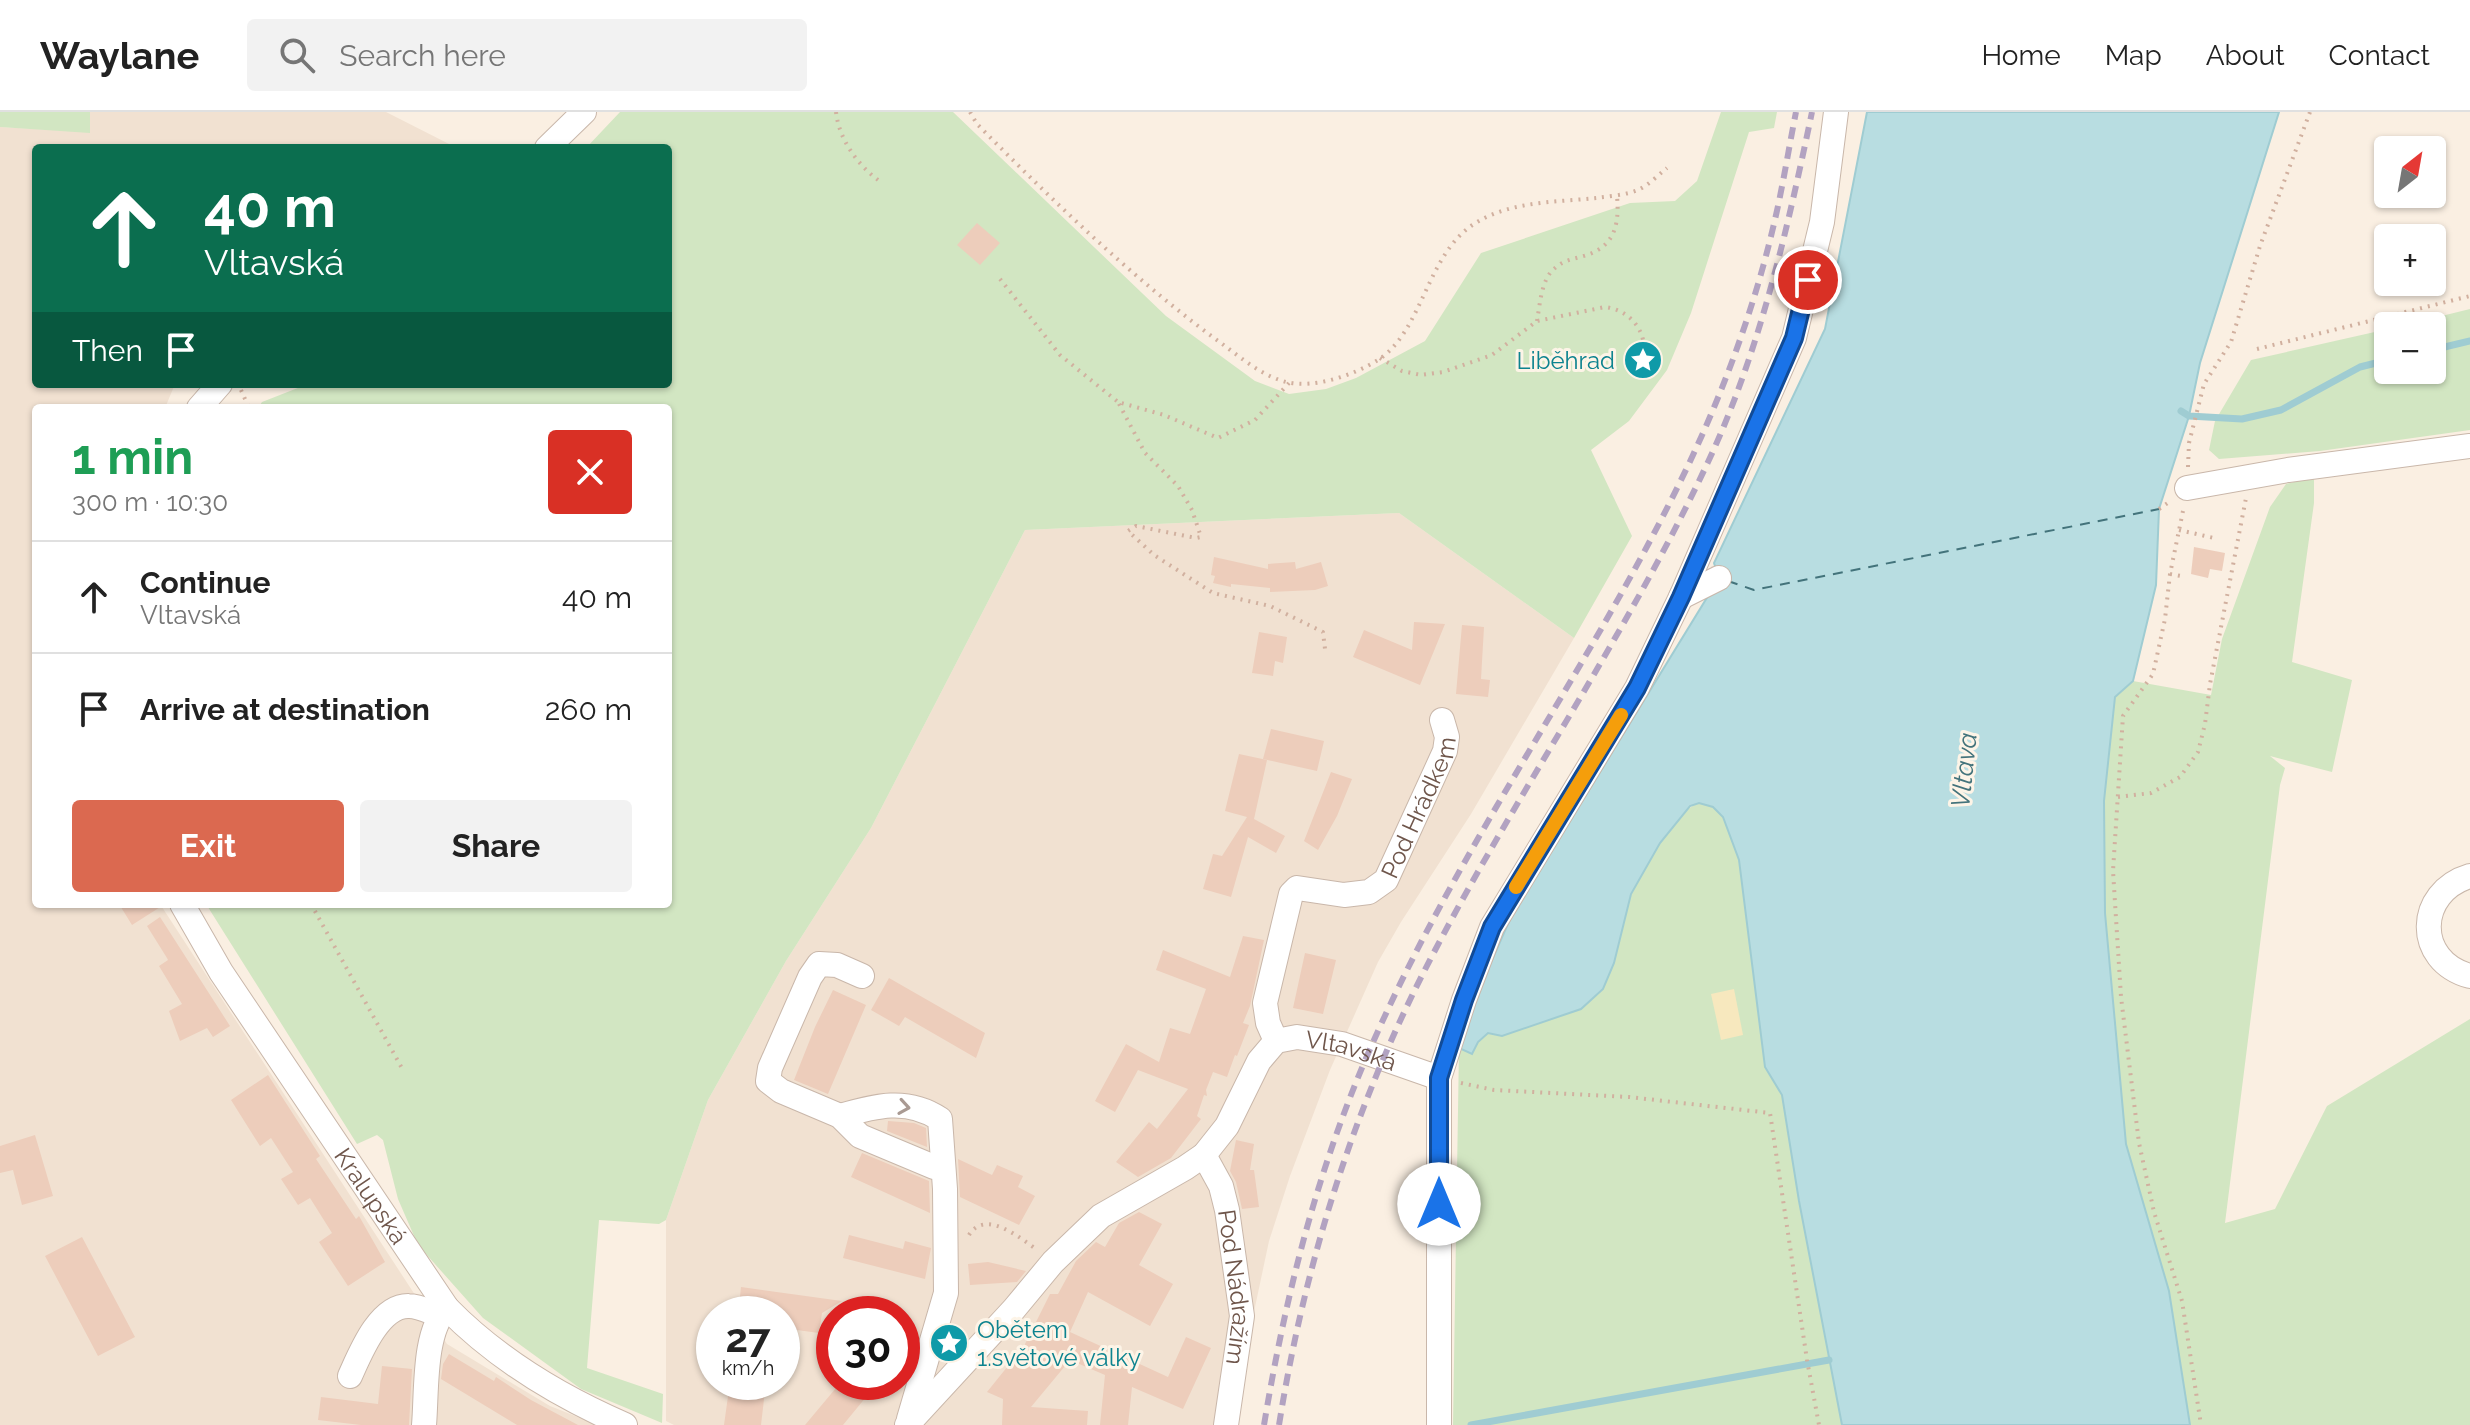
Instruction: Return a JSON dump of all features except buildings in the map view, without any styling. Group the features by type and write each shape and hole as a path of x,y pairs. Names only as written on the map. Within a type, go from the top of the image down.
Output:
{"street":[{"path":"551,144 584,112"},
{"path":"1439,1425 1439,1078 1492,927 1637,688 1681,597 1794,338 1822,222 1836,112"},
{"path":"202,404 216,388"},
{"path":"2187,488 2250,476 2470,446"},
{"path":"1681,597 1719,578"},
{"name":"Pod Hrádkem","path":"1276,1041 1265,1013 1265,1003 1291,894 1297,888 1344,895 1369,892 1386,880 1445,751 1447,737 1442,720"},
{"path":"2470,876 2444,888 2435,900 2429,916 2428,934 2444,964 2470,976"},
{"name":"Kralupská","path":"184,908 434,1323 472,1334 528,1375 590,1410 625,1425"},
{"path":"862,976 837,965 819,964 810,977 770,1068 768,1081 781,1091 840,1116 860,1136 943,1168"},
{"name":"Vltavská","path":"907,1425 1053,1262 1101,1216 1204,1155 1227,1126 1259,1061 1276,1041 1297,1037 1342,1044 1439,1078"},
{"name":"Vltavská","path":"840,1116 886,1104 927,1110 940,1119 946,1293 907,1425"},
{"name":"Pod Nádražím","path":"1204,1155 1221,1186 1227,1210 1242,1316 1226,1425"},
{"path":"350,1376 370,1335 391,1311 409,1306 434,1323 424,1425"}],"path":[{"path":"836,112 838,128 855,157 878,180"},
{"path":"970,112 977,124 1053,202 1166,302 1264,374 1289,383 1337,380 1380,358 1404,332 1444,255 1460,233 1481,219 1516,207 1639,190 1667,168"},
{"path":"2189,443 2204,384 2231,342 2260,246 2310,112"},
{"path":"1537,321 1540,300 1553,269 1571,258 1595,252 1607,242 1618,225 1616,195"},
{"path":"1000,279 1060,355 1118,402 1145,453 1178,486 1192,510 1201,537 1136,526 1128,531 1154,555 1213,593 1270,606 1315,626 1323,632 1325,649"},
{"path":"2257,349 2470,296"},
{"path":"1380,358 1402,371 1421,375 1443,372 1492,355 1537,321 1605,307 1616,308 1635,321 1645,351 1643,360"},
{"path":"1118,402 1164,415 1218,438 1255,420 1289,383"},
{"path":"2117,797 2151,793 2180,777 2198,752 2250,476"},
{"path":"2187,488 2153,674 2123,716 2113,871 2121,997 2139,1143 2154,1212 2182,1301 2201,1425"},
{"path":"2179,530 2214,538"},
{"path":"2170,574 2181,576"},
{"path":"313,908 403,1070"},
{"path":"1439,1078 1494,1090 1629,1097 1770,1113 1819,1425"},
{"path":"946,1270 973,1228 985,1223 998,1226 1019,1238 1053,1262"}],"shaded area":[{"path":"90,112 386,112 449,144 32,144 32,388 173,388 167,404 32,404 32,908 163,908 447,1344 550,1406 598,1425 0,1425 0,127 89,132"},
{"path":"1399,513 1574,638 1471,814 1378,962 1330,1070 1269,1241 1230,1425 674,1425 666,1421 666,1220 708,1100 786,961 871,828 1025,530"}],"green space":[{"path":"0,112 90,112 90,133 0,127"},
{"path":"620,112 953,112 1166,316 1255,381 1289,394 1326,389 1356,378 1425,341 1481,253 1630,203 1675,201 1697,181 1721,112 1777,112 1774,128 1749,132 1691,313 1667,370 1629,421 1591,450 1632,536 1574,638 1399,513 1025,530 871,828 786,961 708,1100 666,1220 659,1224 599,1220 587,1368 663,1394 662,1423 581,1389 483,1318 418,1245 398,1199 383,1140 377,1135 357,1144 209,908 672,908 672,404 261,404 298,388 672,388 672,144 590,144"},
{"path":"2470,309 2470,430 2320,451 2219,459 2209,450 2215,421 2251,360 2374,332 2374,384 2446,384 2446,315"},
{"path":"2314,477 2314,503 2292,662 2352,680 2332,772 2270,756 2285,768 2280,785 2225,1223 2275,1209 2327,1106 2470,1019 2470,1425 2190,1425 2169,1291 2126,1144 2105,913 2104,801 2115,697 2133,681 2211,695 2222,639 2270,507 2286,484"},
{"path":"1699,803 1713,807 1723,817 1739,860 1765,1067 1782,1095 1842,1425 1453,1425 1459,1048 1478,1042 1488,1033 1576,1010 1595,996 1611,970 1631,896 1642,872 1668,830"}],"sand":[{"path":"1734,989 1743,1035 1721,1040 1711,994"}],"water":[{"name":"Vltava","path":"1867,112 2279,112 2200,363 2189,416 2159,509 2156,585 2133,681 2115,697 2104,801 2105,913 2126,1144 2169,1291 2190,1425 1842,1425 1782,1095 1765,1067 1739,860 1723,817 1713,807 1699,803 1690,806 1660,843 1631,894 1614,963 1603,989 1581,1009 1502,1036 1488,1033 1478,1042 1472,1054 1459,1048 1480,987 1511,917 1719,578 1714,563 1825,329"}],"waterway":[{"path":"2446,347 2470,341"},
{"path":"2181,411 2189,416 2242,419 2281,410 2360,367 2374,364"},
{"path":"1471,1425 1829,1360"}],"ferry route":[{"path":"1728,581 1754,590 2159,509"}],"railway":[{"path":"1264,1425 1294,1277 1321,1181 1354,1086 1410,965 1449,891 1616,603 1693,455 1728,373 1757,288 1776,217 1796,112"},
{"path":"1279,1425 1303,1304 1319,1244 1336,1184 1379,1068 1432,956 1643,588 1708,462 1757,334 1782,246 1812,112"}],"slow traffic":[{"path":"1516,887 1621,715"}],"place":[{"name":"Liběhrad","path":"1643,360"},
{"name":"Obětem 1.světové války","path":"949,1343"}],"route":[{"path":"1439,1204 1439,1078 1492,927 1637,688 1681,597 1794,338 1808,280"}]}
